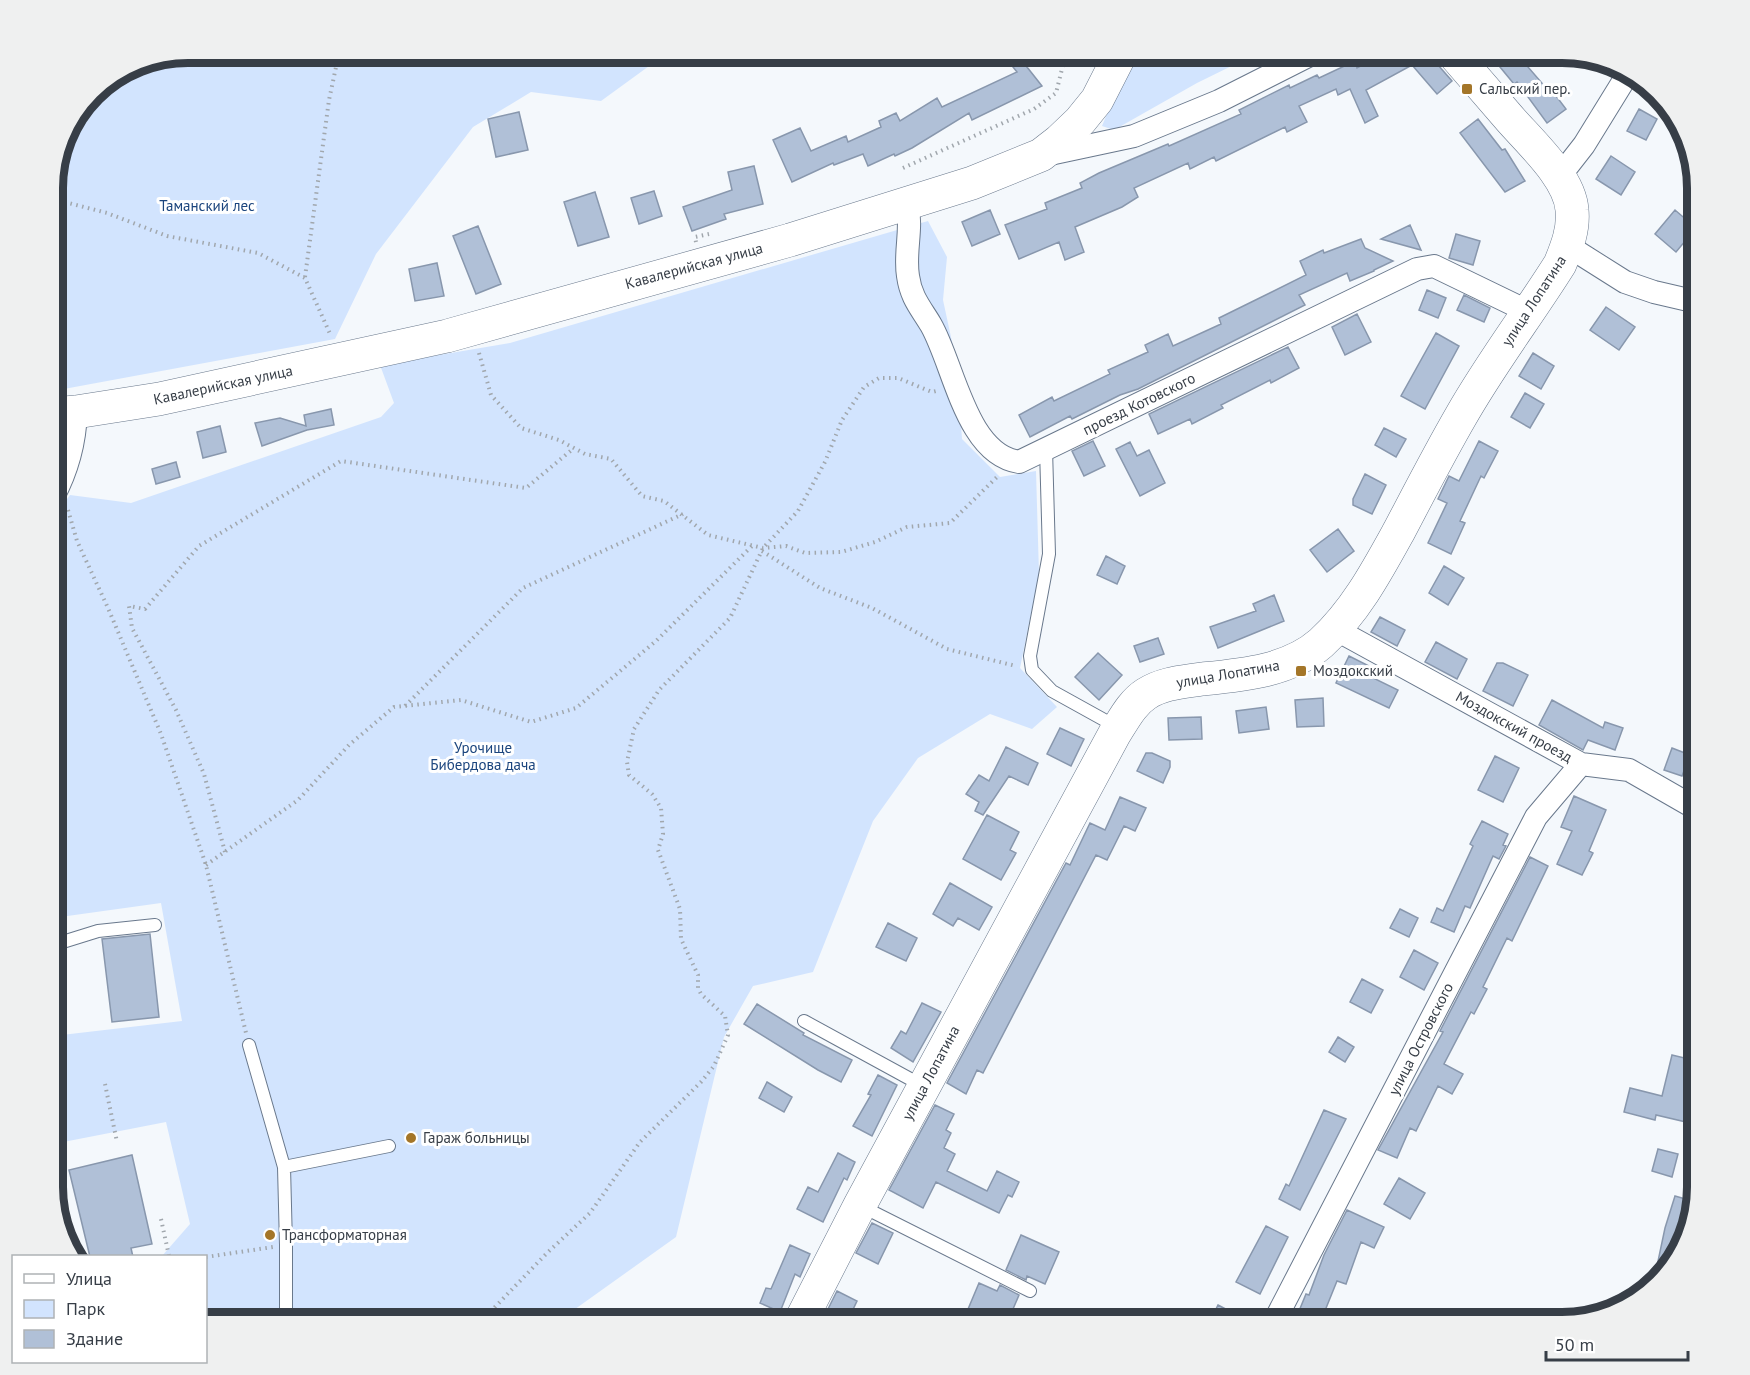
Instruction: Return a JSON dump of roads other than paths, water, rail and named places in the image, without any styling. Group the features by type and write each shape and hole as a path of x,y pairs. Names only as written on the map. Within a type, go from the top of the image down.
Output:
{"street":[{"path":"1041,155 1080,122 1096,99 1115,63"},
{"name":"Кавалерийская улица","path":"64,413 159,399 447,336 789,240 972,183 1041,155 1134,135 1219,101 1293,63"},
{"name":"улица Лопатина","path":"806,1312 860,1205 1130,709 1144,695 1159,687 1264,670 1287,663 1320,644 1335,629 1368,584 1486,373 1560,264 1568,246 1571,229 1572,209 1568,193 1559,177 1462,63"},
{"path":"1559,177 1584,145 1624,80"},
{"name":"проезд Котовского","path":"907,204 910,219 907,248 907,274 910,290 918,307 932,326 955,385 986,444 1005,459 1019,462 1417,269 1434,266 1529,312"},
{"path":"1568,246 1625,282 1687,300"},
{"path":"63,471 73,445 64,413"},
{"name":"Моздокский проезд","path":"1335,629 1581,764 1629,770 1687,803"},
{"name":"улица Островского","path":"1280,1312 1536,817 1581,764"}],"lane":[{"path":"1046,449 1049,554 1030,656 1032,670 1052,691 1119,728"},
{"path":"63,942 99,931 155,925"},
{"path":"804,1021 924,1087"},
{"path":"249,1045 284,1167 286,1312"},
{"path":"284,1167 389,1146"},
{"path":"860,1205 1030,1291"}],"place":[{"name":"Сальский пер.","path":"1467,89"},
{"name":"Моздокский","path":"1301,671"},
{"name":"Гараж больницы","path":"411,1138"},
{"name":"Трансформаторная","path":"270,1235"}],"park label":[{"name":"Таманский лес","path":"207,206"},
{"name":"Урочище Бибердова дача","path":"483,756"}]}
